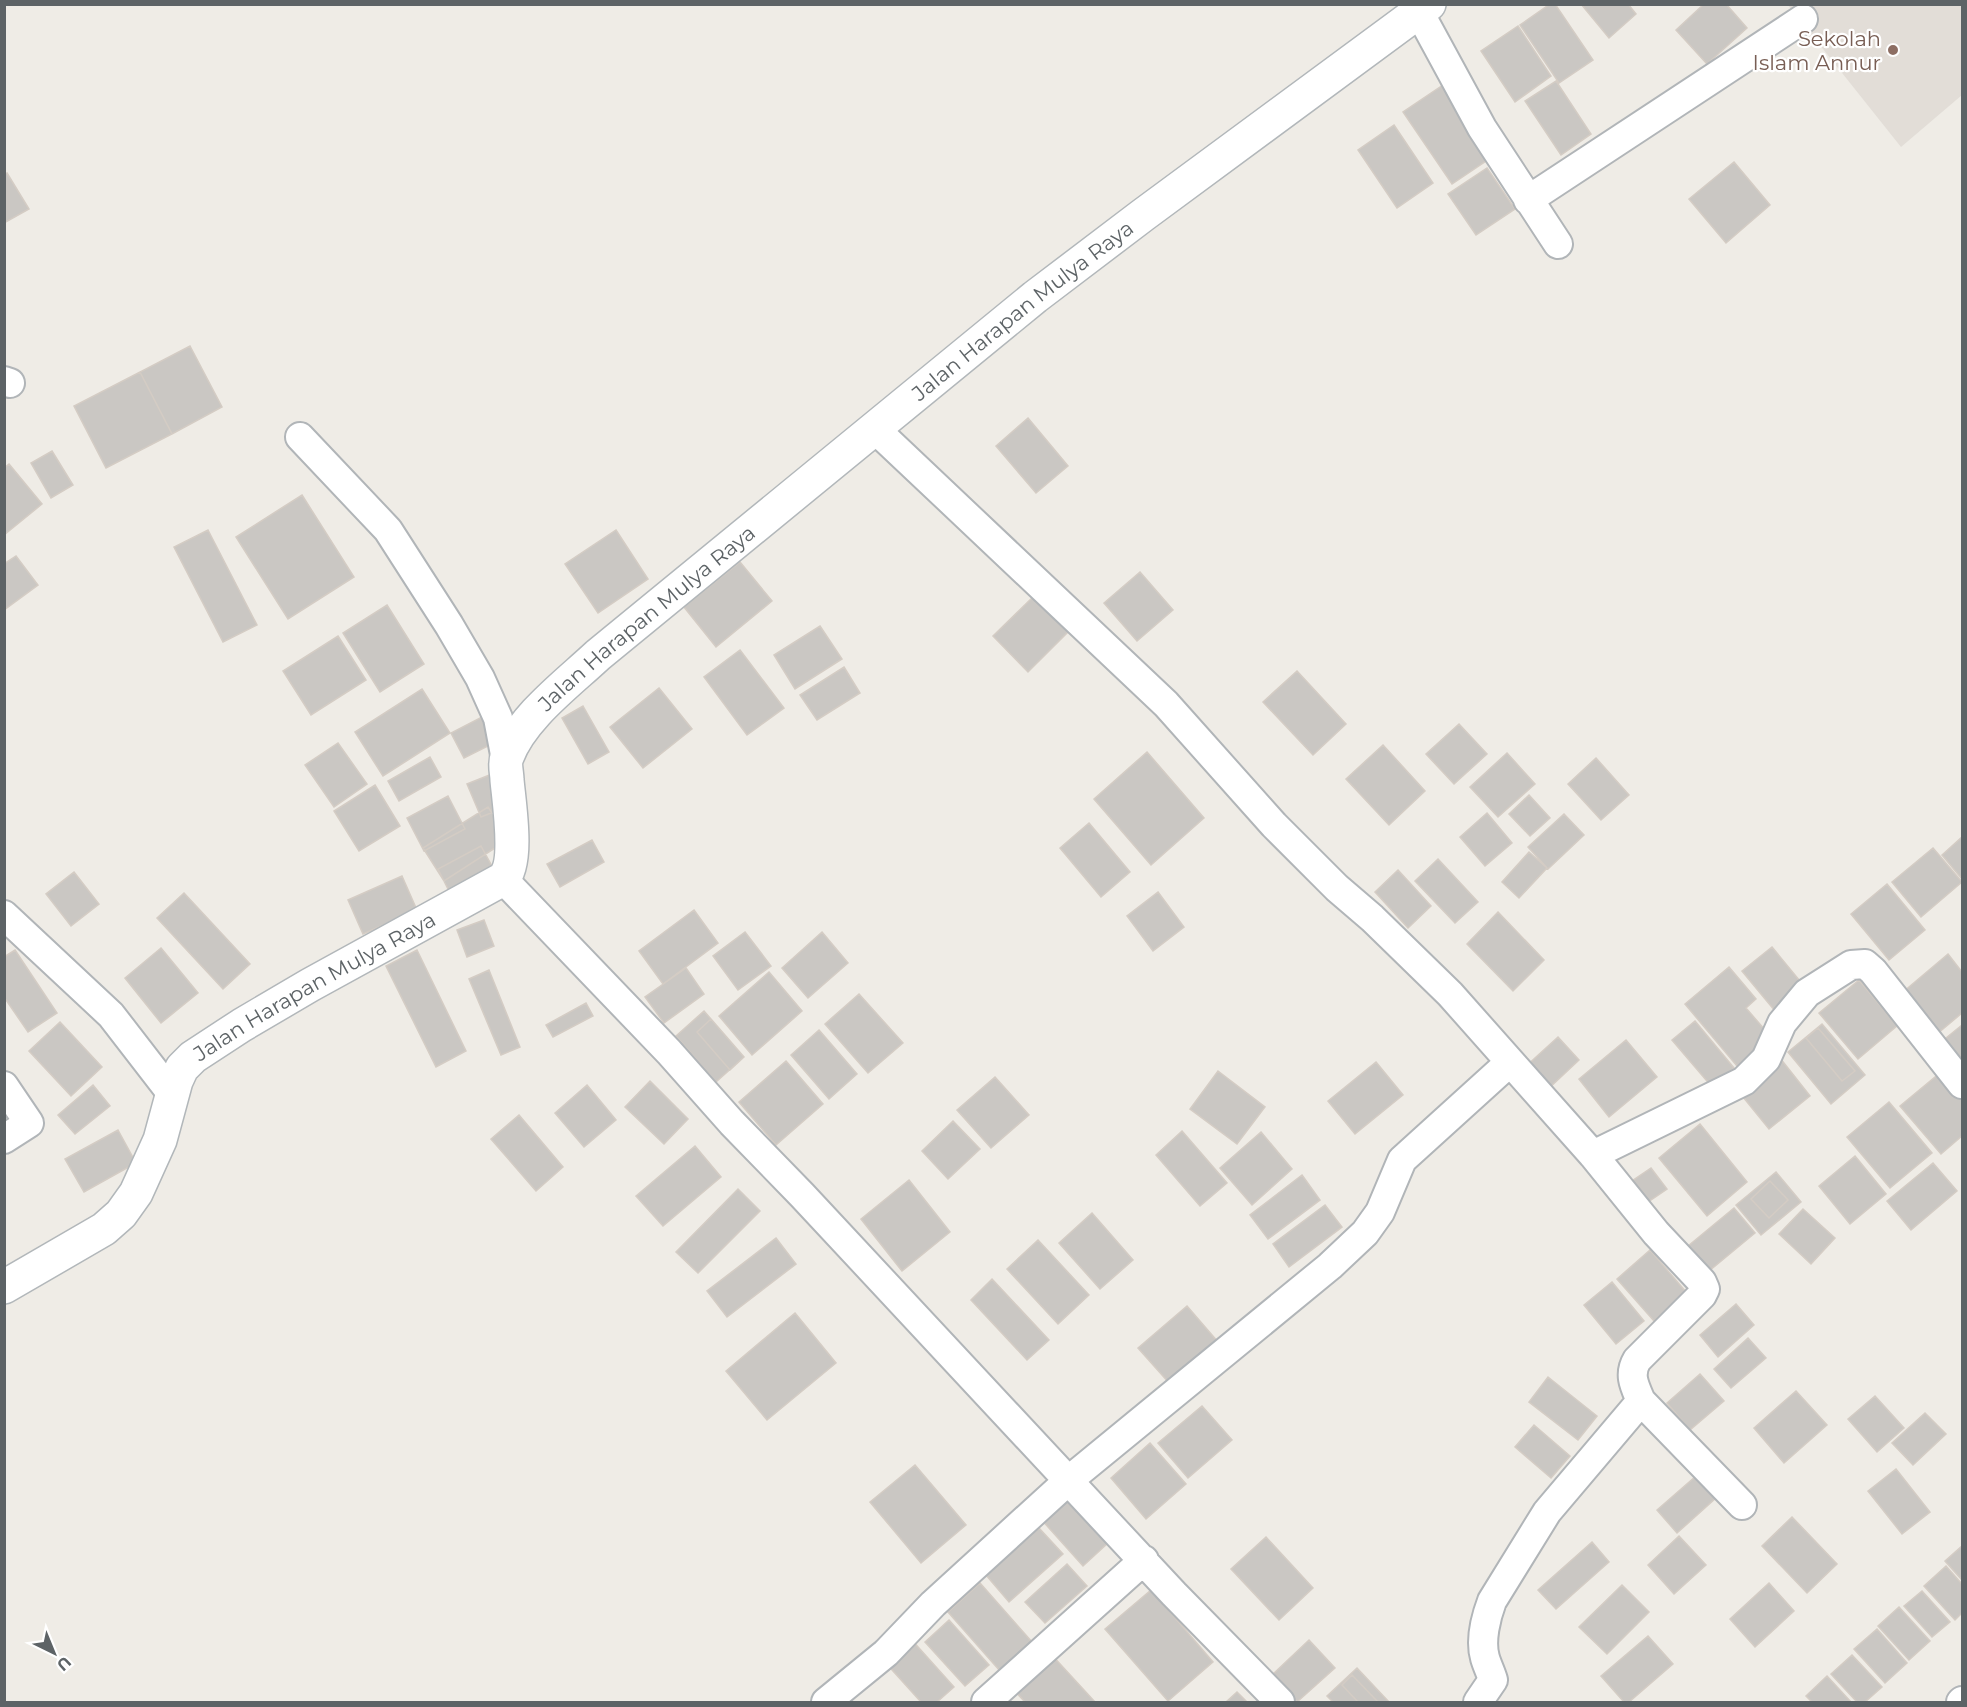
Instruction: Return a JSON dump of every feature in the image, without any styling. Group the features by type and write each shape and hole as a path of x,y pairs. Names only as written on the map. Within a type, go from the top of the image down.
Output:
{"street":[{"path":"1424,8 1482,128 1558,244"},
{"name":"Jalan Harapan Mulya Raya","path":"7,1281 104,1229 122,1214 135,1193 160,1140 172,1094 182,1068 194,1058 242,1025 310,985 503,879 508,874 511,864 506,760 518,734 598,655 1035,297 1424,8"},
{"path":"1528,200 1803,19"},
{"path":"875,429 1166,704 1274,825 1336,888 1430,974 1593,1155 1656,1233 1702,1282 1705,1289 1702,1295 1637,1360 1632,1368 1633,1382 1641,1401 1742,1505"},
{"path":"300,437 388,530 449,625 480,678 498,718 506,760"},
{"path":"503,879 669,1052 732,1123 810,1203 1174,1594 1280,1702"},
{"path":"4,915 111,1015 172,1094"},
{"path":"1593,1155 1744,1081 1766,1059 1782,1023 1807,993 1851,965 1865,964 1873,971 1962,1084"},
{"path":"826,1702 886,1653 933,1604 1069,1480 1330,1266 1365,1233 1380,1212 1402,1160 1509,1063"},
{"path":"4,1086 29,1123 4,1138"},
{"path":"1478,1702 1493,1680 1483,1645 1492,1601 1547,1512 1641,1401"},
{"path":"987,1702 1144,1560"}],"shaded area":[{"name":"Sekolah Islam Annur","path":"1788,5 1962,5 1962,95 1901,147"}],"building":[{"path":"1550,4 1555,4 1593,60 1559,83 1520,25"},
{"path":"1581,4 1628,4 1636,14 1609,38"},
{"path":"1704,4 1726,4 1747,28 1707,64 1676,30"},
{"path":"1518,26 1551,76 1515,102 1481,51"},
{"path":"1556,81 1591,134 1561,155 1525,101"},
{"path":"1443,85 1492,157 1452,184 1403,112"},
{"path":"1394,125 1433,183 1397,208 1358,150"},
{"path":"1734,162 1770,205 1726,243 1689,199"},
{"path":"1487,168 1515,209 1476,235 1448,194"},
{"path":"7,173 29,209 4,223 4,175"},
{"path":"190,346 222,407 172,434 140,372"},
{"path":"140,372 172,434 106,468 74,406"},
{"path":"1028,418 1068,466 1036,493 996,446"},
{"path":"52,451 73,485 51,498 31,463"},
{"path":"9,464 42,504 4,535 4,468"},
{"path":"302,495 354,577 288,619 236,537"},
{"path":"208,530 257,625 223,642 174,547"},
{"path":"616,530 648,579 598,613 565,564"},
{"path":"16,556 38,585 4,610 4,564"},
{"path":"740,562 772,601 716,647 684,607"},
{"path":"1140,572 1173,610 1137,641 1104,603"},
{"path":"1035,595 1070,630 1028,672 993,636"},
{"path":"387,605 424,664 380,692 343,633"},
{"path":"820,626 842,659 795,689 774,655"},
{"path":"338,636 366,680 311,715 283,671"},
{"path":"740,650 784,708 747,735 704,677"},
{"path":"844,667 860,693 817,720 800,695"},
{"path":"1297,671 1346,724 1313,755 1263,702"},
{"path":"659,688 692,729 643,768 610,727"},
{"path":"422,689 450,733 383,776 355,732"},
{"path":"583,706 609,752 588,764 562,718"},
{"path":"482,717 494,743 464,758 451,733"},
{"path":"1459,724 1487,754 1454,784 1426,754"},
{"path":"338,743 367,784 334,807 305,765"},
{"path":"1383,745 1425,791 1389,825 1346,779"},
{"path":"1147,752 1204,818 1151,865 1094,799"},
{"path":"1507,753 1535,784 1498,817 1470,787"},
{"path":"430,757 441,777 399,801 388,781"},
{"path":"1596,758 1629,795 1601,820 1568,784"},
{"path":"492,774 506,807 481,817 467,784"},
{"path":"375,785 400,826 359,851 334,811"},
{"path":"1529,795 1550,818 1530,836 1509,814"},
{"path":"448,796 465,829 424,851 407,818"},
{"path":"488,807 509,839 444,881 423,848"},
{"path":"1487,813 1512,843 1485,866 1460,837"},
{"path":"1564,814 1584,835 1548,869 1528,847"},
{"path":"1089,823 1130,872 1101,897 1060,848"},
{"path":"1962,837 1962,879 1942,855"},
{"path":"592,840 604,862 560,887 547,864"},
{"path":"481,846 493,868 449,891 438,869"},
{"path":"1933,848 1962,882 1921,917 1892,882"},
{"path":"1529,852 1547,868 1519,898 1502,882"},
{"path":"1438,859 1478,902 1455,923 1415,881"},
{"path":"1398,870 1431,906 1408,928 1375,892"},
{"path":"74,872 99,904 71,926 46,894"},
{"path":"402,876 417,910 363,934 348,900"},
{"path":"1887,884 1925,930 1889,960 1851,914"},
{"path":"1158,892 1184,927 1153,951 1127,916"},
{"path":"184,893 250,964 223,989 157,918"},
{"path":"694,910 718,943 663,984 639,951"},
{"path":"1498,912 1544,960 1513,991 1467,944"},
{"path":"484,920 494,946 467,957 457,930"},
{"path":"745,932 771,966 738,990 713,956"},
{"path":"822,932 848,963 808,998 782,968"},
{"path":"1772,947 1804,986 1775,1011 1742,971"},
{"path":"161,948 198,993 161,1023 125,978"},
{"path":"15,950 57,1013 28,1032 4,997 4,957"},
{"path":"417,950 466,1051 436,1067 386,966"},
{"path":"1948,954 1962,972 1962,1013 1937,1034 1903,992"},
{"path":"1729,967 1756,999 1746,1008 1771,1037 1737,1066 1685,1004"},
{"path":"686,968 704,994 664,1023 645,997"},
{"path":"489,970 520,1047 501,1055 469,979"},
{"path":"769,972 802,1011 752,1055 719,1016"},
{"path":"1859,980 1897,1026 1858,1059 1819,1013"},
{"path":"859,994 903,1043 868,1073 825,1024"},
{"path":"586,1003 593,1016 553,1037 546,1025"},
{"path":"704,1011 744,1057 716,1082 676,1036"},
{"path":"711,1019 744,1057 730,1070 697,1032"},
{"path":"1695,1021 1734,1068 1712,1087 1672,1040"},
{"path":"60,1022 102,1067 71,1096 29,1051"},
{"path":"1822,1024 1865,1075 1831,1104 1788,1052"},
{"path":"1962,1025 1962,1068 1941,1042"},
{"path":"1818,1028 1855,1071 1842,1081 1806,1038"},
{"path":"819,1030 857,1074 829,1099 791,1055"},
{"path":"1558,1037 1579,1060 1546,1091 1524,1068"},
{"path":"1626,1040 1657,1077 1609,1117 1579,1079"},
{"path":"1780,1058 1810,1096 1769,1129 1739,1092"},
{"path":"786,1061 823,1104 776,1145 739,1102"},
{"path":"1376,1062 1403,1095 1355,1134 1328,1101"},
{"path":"1218,1071 1265,1107 1237,1144 1190,1109"},
{"path":"1941,1072 1962,1097 1962,1136 1941,1154 1900,1106"},
{"path":"995,1077 1029,1115 991,1148 957,1110"},
{"path":"650,1081 688,1119 664,1144 625,1107"},
{"path":"93,1085 110,1106 75,1134 58,1115"},
{"path":"587,1085 616,1120 584,1147 555,1113"},
{"path":"1889,1102 1932,1153 1890,1188 1847,1137"},
{"path":"519,1115 563,1167 536,1191 491,1139"},
{"path":"953,1121 980,1149 948,1179 922,1151"},
{"path":"1700,1124 1747,1182 1707,1216 1659,1158"},
{"path":"118,1130 136,1163 84,1192 65,1159"},
{"path":"1182,1131 1227,1183 1200,1206 1156,1155"},
{"path":"1261,1132 1292,1169 1252,1205 1220,1168"},
{"path":"695,1146 721,1177 663,1226 636,1196"},
{"path":"1855,1156 1886,1194 1850,1224 1819,1186"},
{"path":"1933,1163 1957,1191 1911,1230 1887,1201"},
{"path":"1651,1168 1667,1189 1648,1202 1632,1181"},
{"path":"1776,1172 1801,1202 1761,1235 1736,1205"},
{"path":"1302,1175 1320,1200 1268,1239 1250,1215"},
{"path":"909,1180 950,1232 902,1271 861,1219"},
{"path":"1770,1181 1788,1200 1769,1218 1751,1199"},
{"path":"738,1189 760,1211 698,1273 676,1252"},
{"path":"1325,1205 1342,1227 1289,1267 1273,1244"},
{"path":"1734,1208 1755,1233 1709,1271 1688,1246"},
{"path":"1803,1209 1835,1238 1811,1264 1779,1234"},
{"path":"1092,1213 1133,1260 1100,1289 1059,1243"},
{"path":"776,1238 796,1264 727,1317 707,1291"},
{"path":"1038,1240 1089,1295 1058,1324 1007,1269"},
{"path":"1650,1250 1686,1292 1654,1321 1617,1279"},
{"path":"992,1279 1049,1340 1027,1360 971,1300"},
{"path":"1612,1282 1644,1321 1616,1344 1584,1305"},
{"path":"1736,1304 1754,1325 1718,1357 1700,1335"},
{"path":"1187,1306 1218,1342 1170,1384 1138,1348"},
{"path":"795,1313 836,1363 767,1420 726,1371"},
{"path":"1748,1338 1766,1358 1731,1388 1714,1369"},
{"path":"1700,1374 1724,1401 1690,1430 1667,1403"},
{"path":"1548,1377 1597,1416 1578,1440 1529,1402"},
{"path":"1796,1391 1827,1425 1784,1463 1754,1428"},
{"path":"1875,1396 1904,1428 1877,1452 1848,1419"},
{"path":"1202,1406 1232,1440 1188,1478 1158,1443"},
{"path":"1925,1413 1946,1434 1913,1465 1892,1443"},
{"path":"1534,1425 1570,1456 1551,1478 1515,1447"},
{"path":"1150,1443 1186,1484 1146,1519 1111,1478"},
{"path":"915,1465 966,1525 921,1563 870,1502"},
{"path":"1896,1469 1930,1512 1902,1534 1868,1491"},
{"path":"1696,1476 1716,1498 1677,1533 1657,1510"},
{"path":"1065,1495 1108,1543 1083,1566 1040,1518"},
{"path":"1792,1517 1837,1564 1807,1593 1762,1546"},
{"path":"1039,1528 1063,1554 1009,1602 986,1575"},
{"path":"1679,1536 1706,1565 1674,1594 1648,1565"},
{"path":"1266,1537 1313,1588 1279,1620 1231,1569"},
{"path":"1592,1542 1609,1562 1556,1609 1538,1590"},
{"path":"1962,1546 1962,1580 1945,1561"},
{"path":"1067,1564 1087,1586 1045,1623 1025,1602"},
{"path":"1946,1566 1962,1584 1962,1613 1955,1620 1924,1586"},
{"path":"980,1583 1032,1642 1000,1671 948,1612"},
{"path":"1769,1583 1794,1611 1755,1647 1730,1619"},
{"path":"1622,1585 1649,1612 1607,1654 1579,1627"},
{"path":"1151,1590 1213,1662 1168,1701 1105,1629"},
{"path":"1922,1591 1950,1622 1932,1637 1904,1606"},
{"path":"1899,1607 1930,1641 1909,1660 1878,1626"},
{"path":"949,1620 989,1665 965,1686 925,1642"},
{"path":"1877,1629 1907,1663 1885,1683 1854,1649"},
{"path":"1648,1636 1673,1664 1629,1702 1624,1702 1601,1676"},
{"path":"910,1638 954,1687 937,1702 921,1702 884,1661"},
{"path":"1309,1640 1335,1668 1297,1702 1272,1675"},
{"path":"1050,1653 1095,1702 1025,1702 1012,1688"},
{"path":"1852,1655 1882,1687 1865,1702 1857,1702 1831,1674"},
{"path":"1357,1668 1389,1702 1333,1702 1327,1696"},
{"path":"1352,1675 1378,1702 1358,1702 1342,1685"},
{"path":"1827,1676 1851,1702 1812,1702 1806,1696"},
{"path":"1237,1692 1247,1702 1226,1702"}],"place":[{"name":"Sekolah Islam Annur","path":"1893,50"}]}
